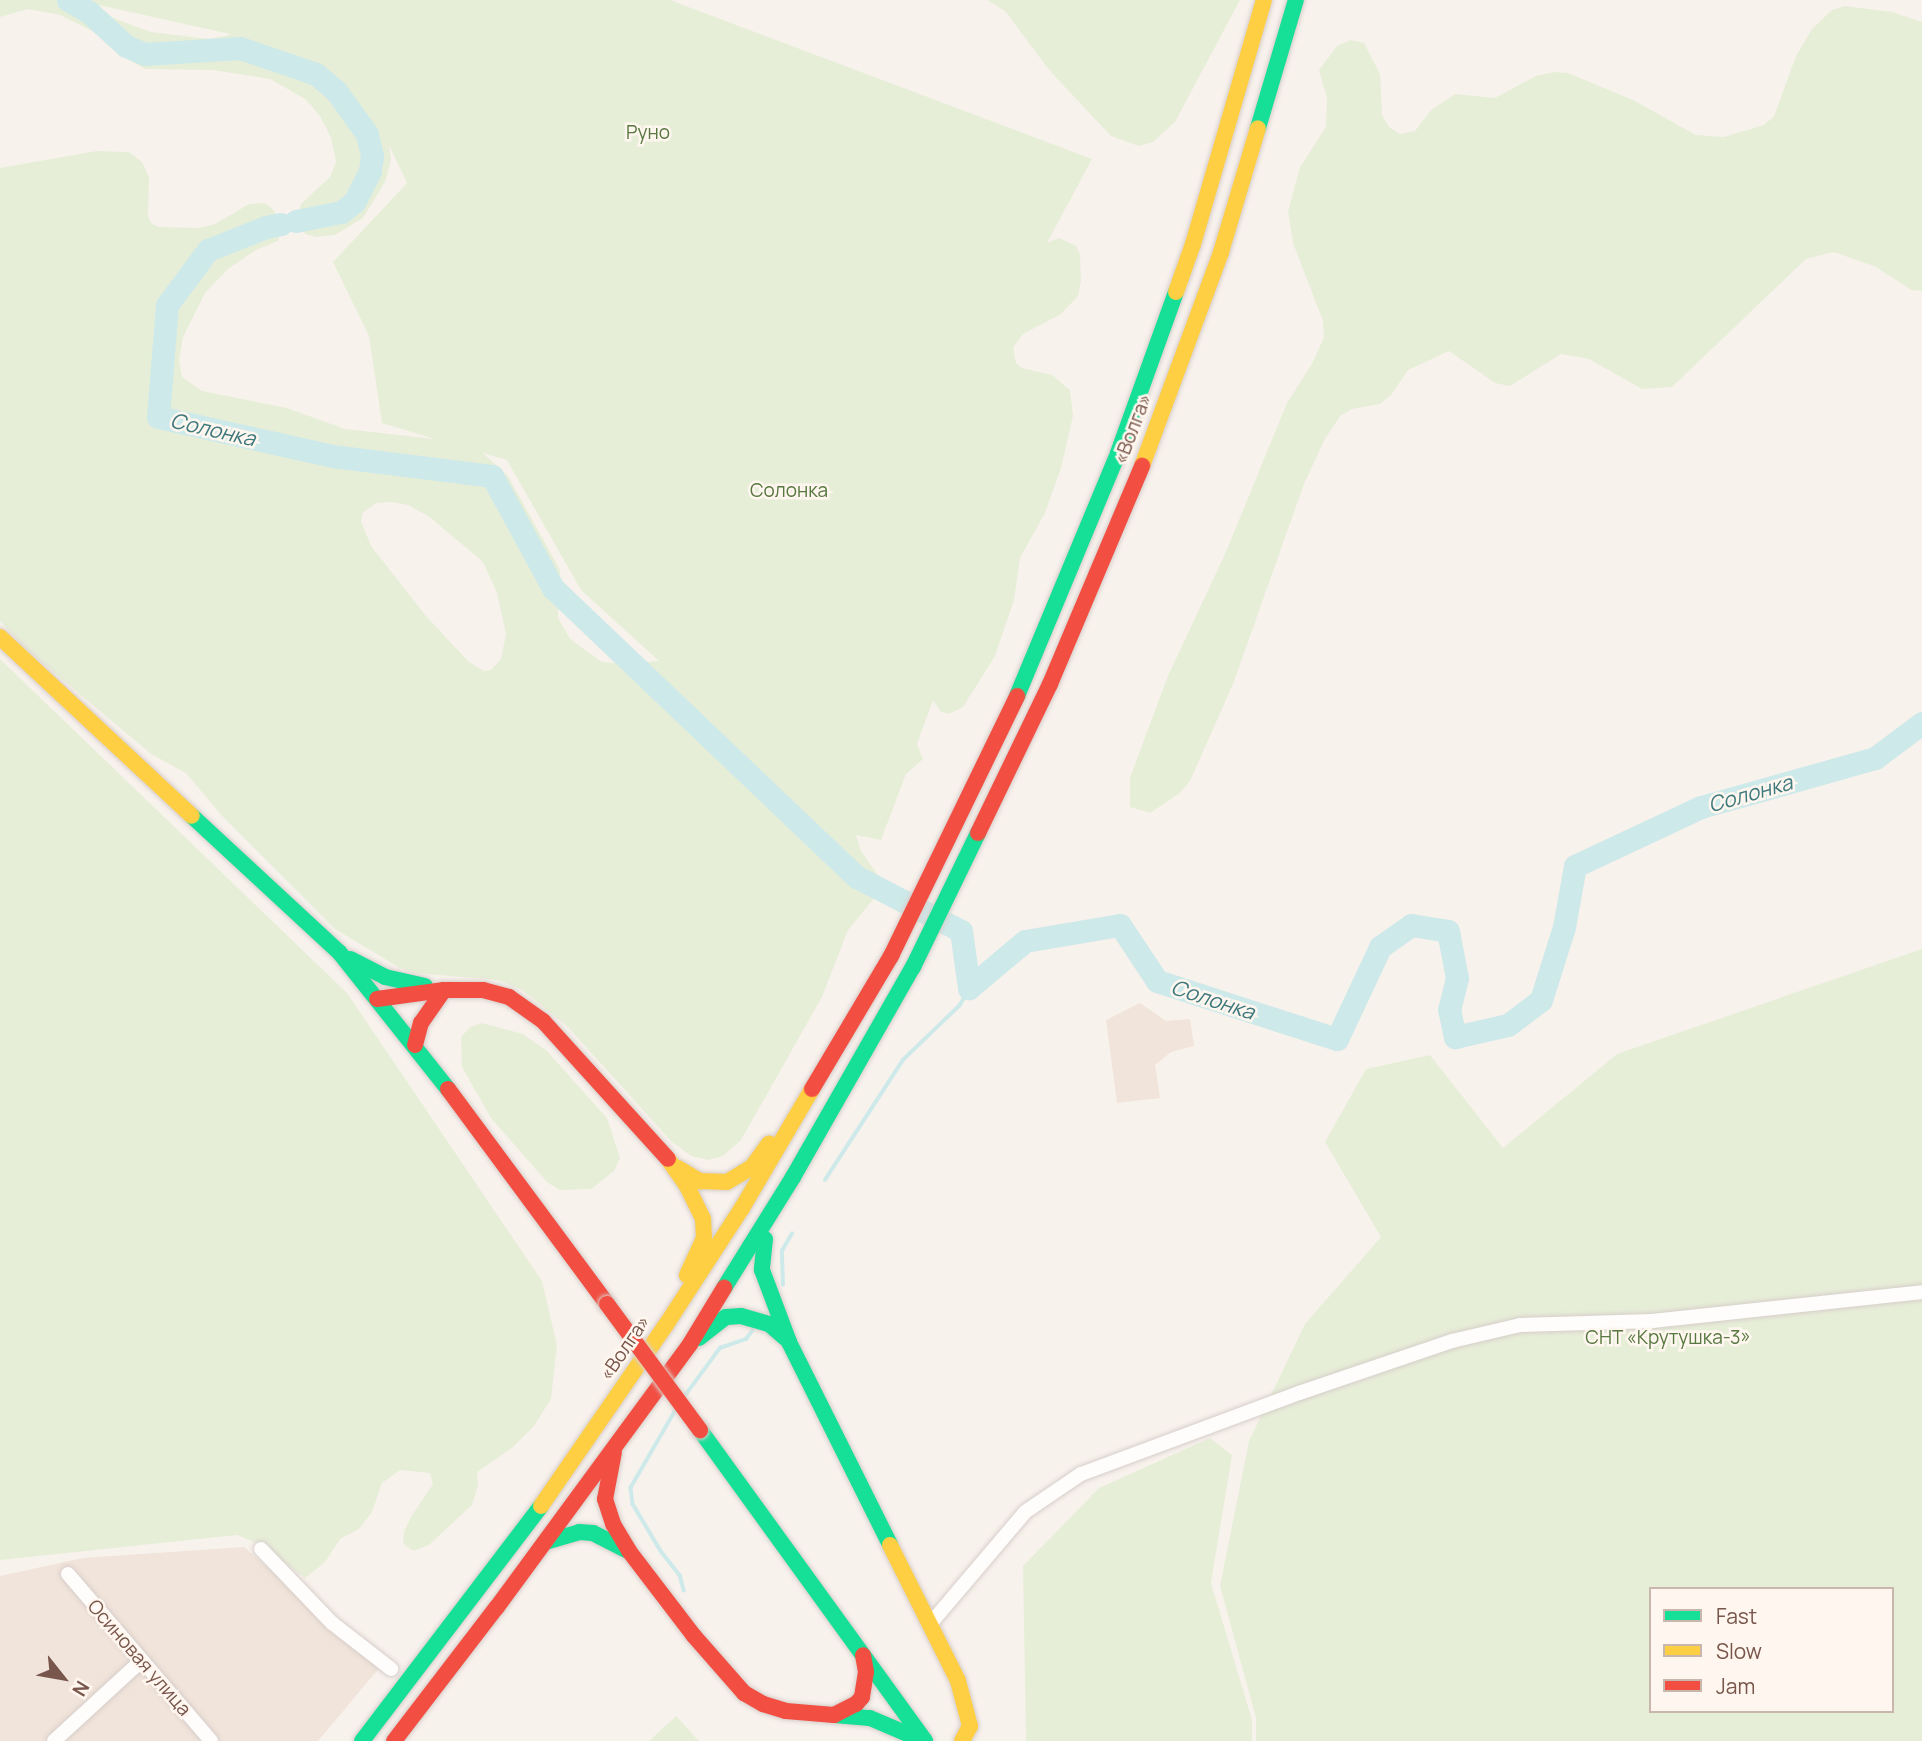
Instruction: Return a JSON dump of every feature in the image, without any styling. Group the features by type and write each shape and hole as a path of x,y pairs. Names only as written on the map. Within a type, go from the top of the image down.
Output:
{"main road":[{"name":"«Волга»","path":"362,1741 538,1510 666,1325 742,1208 891,956 1028,673 1118,453 1194,244 1264,0"},
{"name":"«Волга»","path":"793,1177 913,967 1050,684 1143,463 1222,252 1296,0"},
{"path":"0,637 339,952 415,1045 700,1430 925,1741"},
{"path":"339,952 385,977 444,990"},
{"path":"415,1045 421,1023 444,990"},
{"path":"377,999 444,990 498,992 530,1010 543,1021 676,1167 699,1208 704,1238 699,1256 674,1300 666,1325"},
{"path":"676,1167 699,1181 720,1183 734,1180 751,1167 783,1123 803,1102"},
{"path":"706,1330 780,1213 793,1177"},
{"path":"394,1741 616,1447 690,1344 793,1177"},
{"path":"765,1239 762,1270 789,1342 958,1681 971,1734 962,1741"},
{"path":"690,1344 726,1317 749,1316 769,1324 789,1342"},
{"path":"616,1447 607,1477 605,1499 613,1524 629,1551 694,1636 744,1693 763,1704 786,1711 870,1718 925,1741"},
{"path":"545,1542 579,1532 593,1533 629,1551"},
{"path":"834,1715 856,1704 862,1697 866,1672 863,1655"}],"street":[{"path":"931,1623 1026,1512 1081,1474 1299,1393 1452,1341 1520,1325 1652,1321 1922,1292"},
{"path":"261,1549 332,1623 391,1669"},
{"name":"Осиновая улица","path":"68,1574 211,1741"},
{"path":"54,1741 141,1661"}],"shaded area":[{"path":"1140,1003 1166,1021 1190,1019 1194,1046 1171,1052 1155,1065 1160,1098 1117,1103 1106,1020"},
{"path":"244,1547 381,1666 318,1741 0,1741 0,1576 83,1558"}],"green space":[{"name":"Руно","path":"0,0 670,0 1092,159 1047,243 1059,238 1076,246 1080,254 1081,281 1078,296 1061,314 1023,334 1013,348 1016,363 1022,368 1052,375 1070,390 1073,416 1061,468 1045,513 1020,558 1014,600 995,656 963,707 949,714 941,712 933,700 917,744 923,759 906,774 881,840 856,835 861,851 882,881 881,890 848,930 822,997 741,1140 723,1156 708,1160 691,1156 671,1141 567,1026 522,990 498,980 416,973 400,968 335,929 223,817 186,773 151,754 25,648 0,621 0,168 97,151 129,152 142,162 149,177 148,217 152,224 159,227 200,228 215,224 249,204 264,203 271,207 284,225 278,241 256,250 228,269 205,293 183,337 179,361 182,377 202,391 287,408 345,429 435,439 382,423 369,336 333,262 407,183 389,145 391,159 385,182 363,218 335,235 316,237 305,234 299,212 301,204 330,177 336,162 331,138 320,116 305,99 270,79 212,70 145,69 124,57 98,34 60,15 28,9 0,17","holes":["94,4 230,34 230,35 209,39 151,32 113,18","483,453 507,460 581,590 659,661 627,664 602,662 570,639 558,618 560,570 508,476","376,503 408,505 431,518 483,562 497,593 506,634 501,659 491,670 484,671 469,662 426,616 371,546 361,521 363,513"]},
{"path":"987,0 1240,0 1175,122 1153,142 1139,146 1111,136 1050,71 1005,11"},
{"path":"1845,6 1892,12 1922,22 1922,291 1911,290 1876,267 1834,252 1806,259 1672,387 1642,389 1589,359 1561,354 1510,386 1495,383 1449,351 1408,370 1391,395 1380,404 1352,409 1340,416 1324,441 1304,484 1233,684 1190,781 1180,793 1150,813 1130,807 1130,778 1167,678 1225,554 1287,403 1312,364 1324,337 1323,321 1293,243 1288,212 1300,167 1326,127 1327,98 1319,70 1337,46 1350,40 1364,43 1380,74 1382,115 1389,127 1400,134 1415,131 1431,110 1455,94 1495,98 1536,76 1554,72 1568,73 1633,100 1696,135 1724,137 1764,125 1774,116 1796,56 1812,29 1832,10"},
{"path":"0,659 347,993 542,1281 557,1345 551,1399 534,1426 512,1448 477,1472 478,1485 472,1505 429,1545 413,1551 403,1543 404,1532 412,1515 433,1484 430,1473 400,1470 382,1483 372,1512 359,1529 340,1539 325,1562 305,1578 259,1544 237,1535 0,1560"},
{"name":"СНТ «Крутушка-3»","path":"1922,949 1922,1741 1256,1741 1256,1718 1220,1586 1249,1441 1305,1324 1381,1237 1325,1142 1366,1069 1430,1055 1503,1148 1617,1054"},
{"path":"482,1023 523,1034 547,1051 607,1118 620,1158 614,1171 591,1189 560,1190 548,1183 491,1118 462,1067 461,1037 470,1027"},
{"path":"1210,1438 1232,1455 1211,1583 1252,1720 1252,1741 1026,1741 1023,1566 1099,1488"},
{"path":"676,1716 699,1741 649,1741"}],"waterway":[{"name":"Солонка","path":"68,0 89,12 126,46 145,54 240,48 316,74 336,91 367,134 372,156 370,171 354,202 341,212 296,221"},
{"name":"Солонка","path":"281,224 266,227 208,250 167,305 158,417 332,456 492,476 553,588 857,877 961,931 969,988 1025,941 1120,925 1157,981 1337,1039 1380,947 1411,925 1448,931 1457,978 1449,1009 1455,1037 1508,1025 1541,1000 1564,927 1575,866 1701,807 1875,758 1922,723"},
{"path":"825,1180 903,1060 960,1005 969,988"},
{"path":"783,1285 782,1251 792,1234"},
{"path":"684,1397 720,1348 746,1339 753,1330"},
{"path":"676,1410 631,1488 633,1504 661,1551 680,1575 684,1590"}],"traffic: fast":[{"path":"1258,128 1296,0"},
{"path":"1017,696 1118,453 1176,292"},
{"path":"192,816 339,952 448,1089"},
{"path":"724,1288 793,1177 913,967 978,833"},
{"path":"350,959 385,977 425,986"},
{"path":"765,1239 762,1270 789,1342 890,1545"},
{"path":"699,1338 726,1317 741,1316 769,1324 785,1338"},
{"path":"700,1430 925,1741"},
{"path":"362,1741 541,1506"},
{"path":"545,1542 579,1532 593,1533 627,1550"},
{"path":"834,1715 870,1718 924,1741"}],"traffic: slow":[{"path":"1176,292 1193,244 1264,0"},
{"path":"1142,466 1221,252 1258,128"},
{"path":"0,637 192,816"},
{"path":"541,1506 666,1325 742,1208 812,1089"},
{"path":"678,1168 700,1181 727,1182 752,1167 769,1144"},
{"path":"668,1159 687,1186 703,1219 704,1238 687,1275"},
{"path":"890,1545 958,1681 970,1726 962,1741"}],"traffic: jam":[{"path":"978,833 1050,684 1142,466"},
{"path":"812,1089 891,956 1017,696"},
{"path":"377,999 444,990 483,990 509,997 543,1021 668,1159"},
{"path":"415,1045 421,1023 444,990"},
{"path":"448,1089 607,1304"},
{"path":"394,1741 497,1607 690,1344 724,1288"},
{"path":"607,1304 700,1430"},
{"path":"614,1452 605,1499 613,1524 629,1551 694,1636 744,1693 763,1704 786,1711 834,1715 856,1704 862,1697 866,1672 863,1655"}]}
